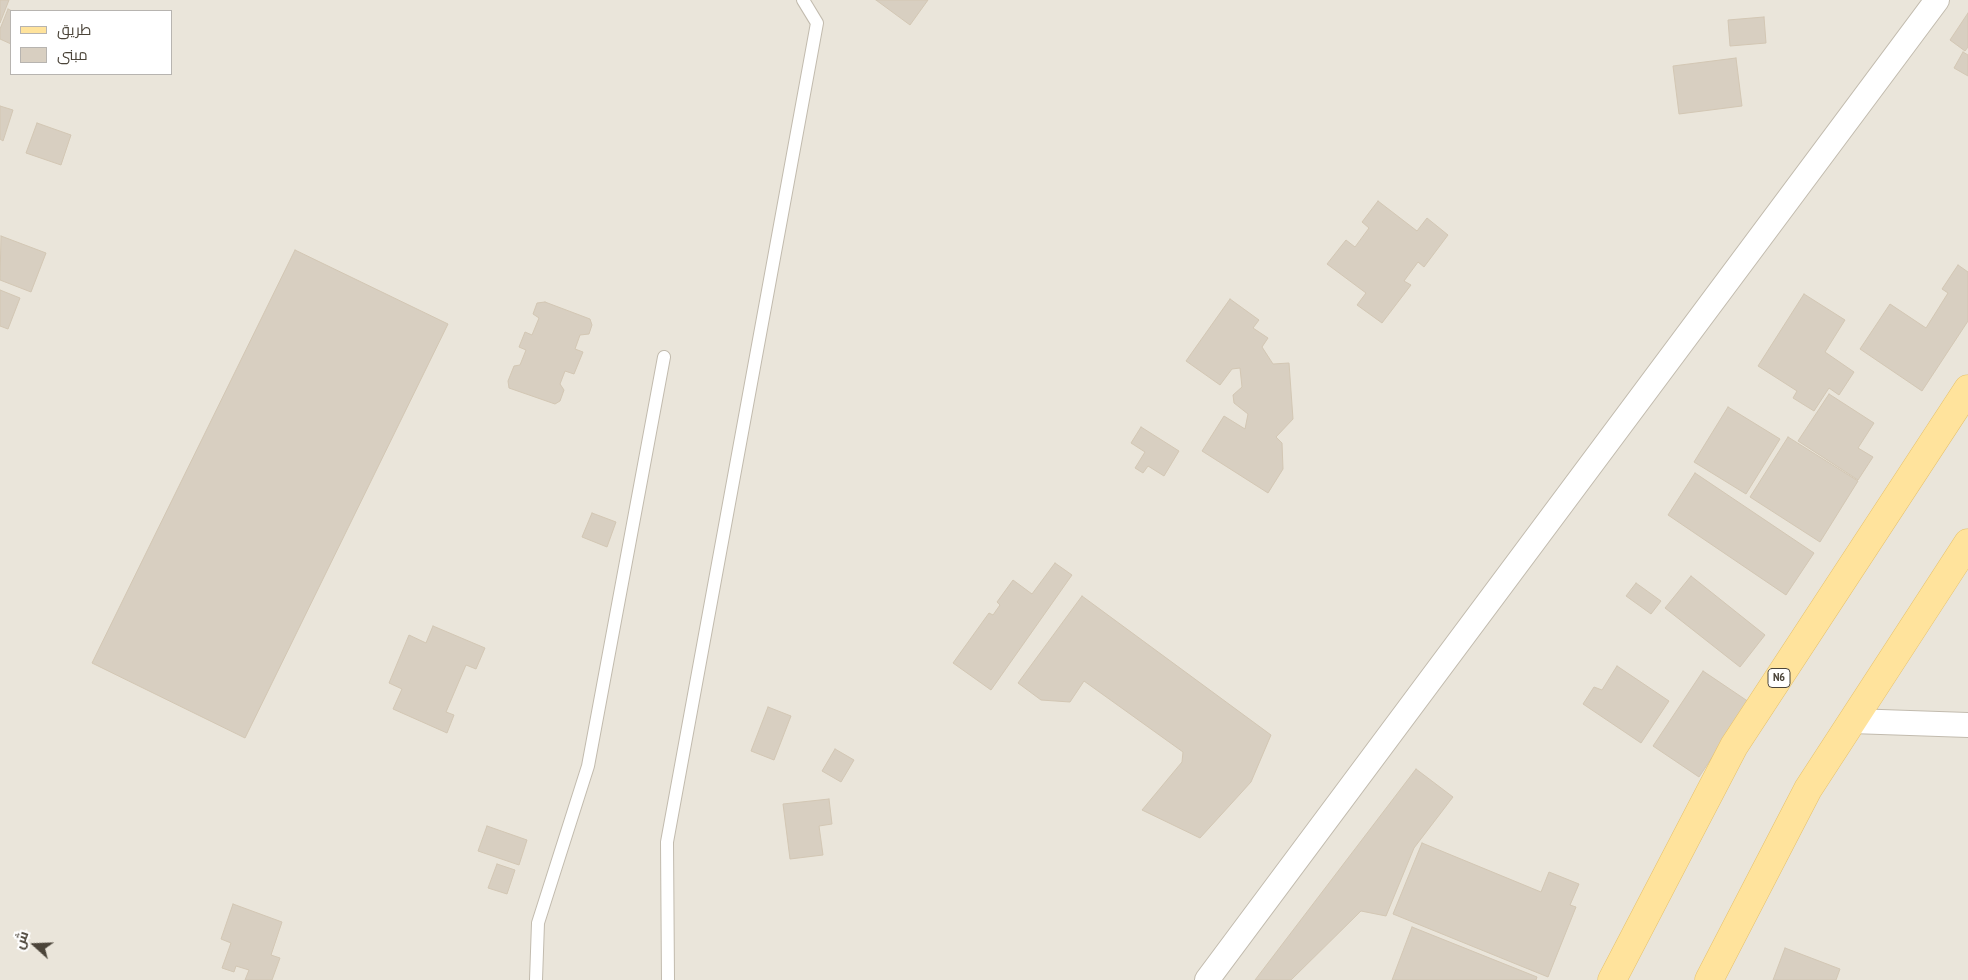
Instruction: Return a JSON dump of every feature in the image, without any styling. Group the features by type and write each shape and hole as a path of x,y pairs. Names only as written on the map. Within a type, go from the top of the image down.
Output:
{"main road":[{"name":"N6","path":"1612,980 1734,746 1968,389"},
{"path":"1710,980 1808,789 1968,543"}],"street":[{"path":"1207,980 1937,0"},
{"path":"1852,721 1968,725"}],"lane":[{"path":"668,980 667,842 818,23 803,0"},
{"path":"536,980 538,923 588,766 664,357"}],"shaded area":[{"path":"0,0 1968,0 1968,980 0,980"}],"building":[{"path":"0,0 9,0 0,23"},
{"path":"876,0 928,0 910,25"},
{"path":"8,9 10,10 10,44 0,39 0,29"},
{"path":"1968,13 1968,47 1965,51 1950,40"},
{"path":"1764,17 1766,43 1730,46 1728,20"},
{"path":"1963,52 1968,55 1968,76 1954,68"},
{"path":"1736,58 1742,106 1679,114 1673,66"},
{"path":"0,106 13,110 3,141 0,139"},
{"path":"37,123 71,135 61,165 26,153"},
{"path":"1378,201 1417,231 1427,218 1448,235 1424,267 1418,262 1404,281 1411,285 1382,323 1357,305 1366,293 1327,264 1346,240 1355,247 1369,228 1362,222"},
{"path":"1,236 46,253 31,292 0,280"},
{"path":"295,250 448,324 245,738 92,663"},
{"path":"1958,265 1968,272 1968,321 1922,391 1860,349 1890,304 1926,328 1948,293 1942,289"},
{"path":"0,290 20,298 8,329 0,326"},
{"path":"1804,294 1845,320 1825,352 1854,372 1839,395 1829,388 1814,411 1793,398 1797,391 1758,366"},
{"path":"1230,299 1259,320 1253,328 1268,338 1262,347 1273,364 1289,363 1293,419 1276,437 1282,443 1283,469 1268,493 1202,451 1224,416 1245,429 1248,414 1234,403 1233,395 1242,387 1240,368 1232,369 1220,385 1186,361"},
{"path":"545,302 590,319 592,325 589,334 580,335 575,349 583,352 574,374 565,371 560,384 564,390 560,401 555,404 509,388 508,381 514,366 520,365 526,350 519,347 525,332 532,335 539,318 533,314 537,303"},
{"path":"1829,394 1874,423 1858,448 1873,457 1858,480 1798,441"},
{"path":"1728,407 1780,439 1746,494 1694,462"},
{"path":"1141,427 1179,451 1164,476 1148,466 1143,473 1135,468 1145,452 1131,443"},
{"path":"1788,437 1858,481 1820,542 1750,497"},
{"path":"1695,473 1814,553 1786,595 1668,515"},
{"path":"592,513 616,522 607,547 582,537"},
{"path":"1055,563 1072,575 991,690 953,663 989,613 993,615 1000,605 997,602 1013,580 1032,594"},
{"path":"1691,576 1765,635 1740,667 1665,608"},
{"path":"1636,583 1661,601 1651,614 1626,596"},
{"path":"1082,596 1271,735 1251,782 1200,838 1142,810 1182,762 1183,752 1084,681 1070,702 1041,700 1018,683"},
{"path":"433,626 485,648 476,669 466,665 446,712 454,715 447,733 393,709 402,689 389,683 409,635 426,643"},
{"path":"1617,666 1669,701 1641,743 1583,704 1594,687 1602,690"},
{"path":"1703,671 1749,702 1699,777 1653,746"},
{"path":"768,707 791,716 774,760 751,751"},
{"path":"835,749 854,760 841,782 822,771"},
{"path":"1416,769 1453,797 1414,848 1386,916 1361,911 1291,980 1255,980"},
{"path":"829,799 832,824 819,826 823,855 790,859 783,804"},
{"path":"487,826 527,840 519,865 478,851"},
{"path":"1422,843 1541,892 1549,872 1579,884 1570,905 1576,907 1548,977 1393,914"},
{"path":"497,864 515,870 507,894 488,888"},
{"path":"233,904 282,922 271,955 280,958 272,980 245,980 249,970 236,966 234,972 222,968 231,943 221,939"},
{"path":"1412,927 1537,977 1536,980 1392,980"},
{"path":"1785,948 1840,969 1836,980 1773,980"}]}
